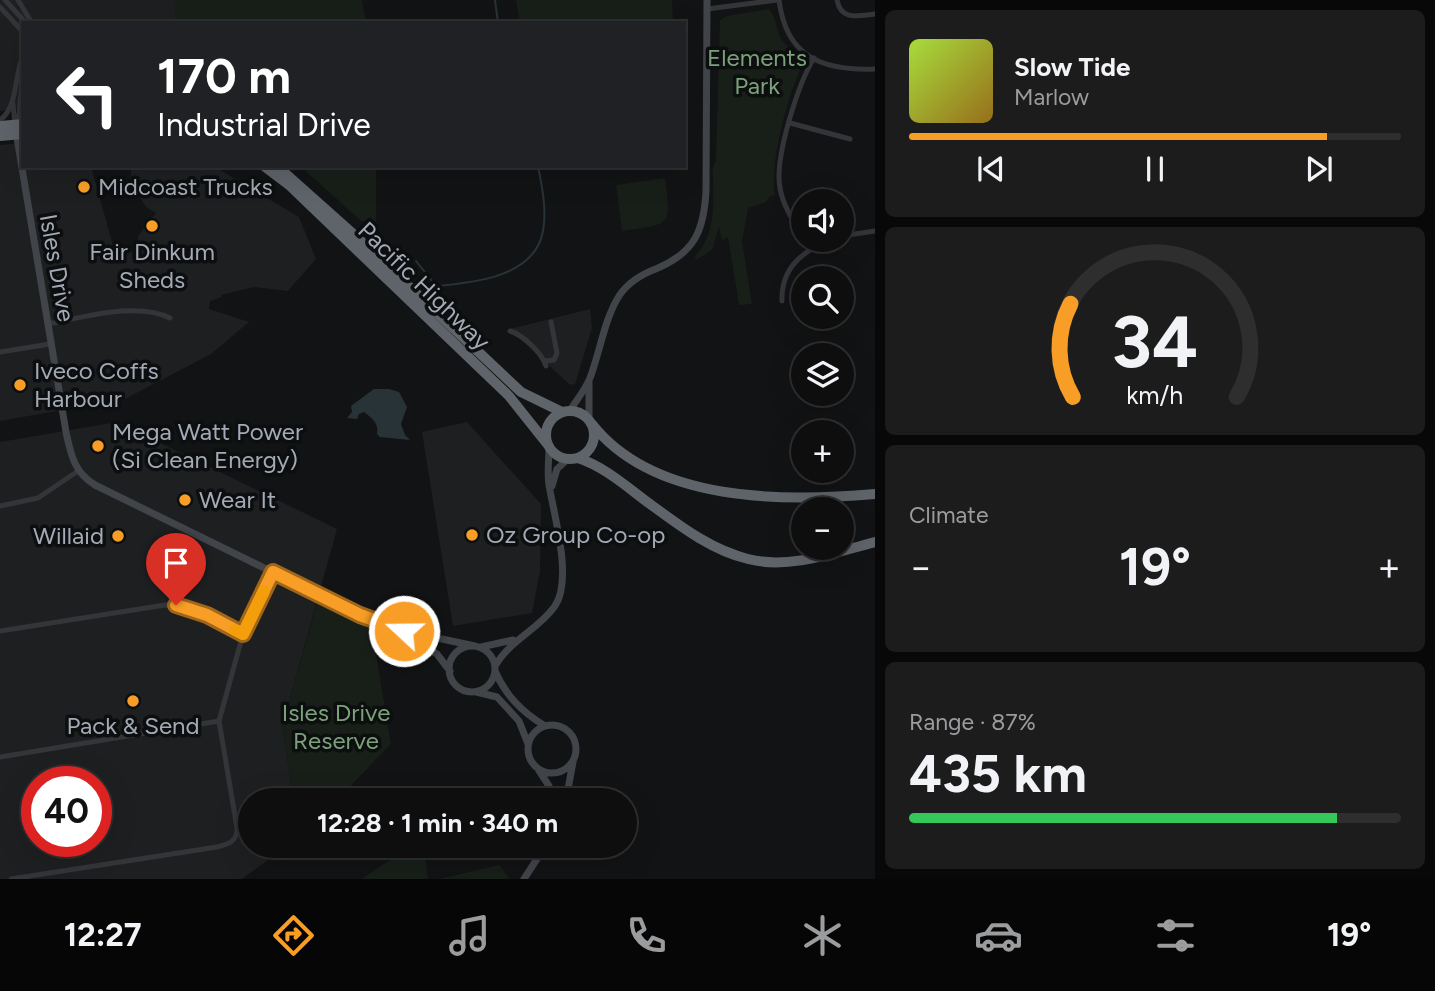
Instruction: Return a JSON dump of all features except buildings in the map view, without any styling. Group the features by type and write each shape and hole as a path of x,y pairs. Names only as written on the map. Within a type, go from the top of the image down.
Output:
{"highway":[{"path":"0,126 19,129"},
{"path":"0,136 19,129"},
{"name":"Pacific Highway","path":"266,168 289,186 509,396 549,446"},
{"name":"Pacific Highway","path":"279,168 521,392 566,411"},
{"path":"875,495 807,498 743,495 668,477 634,461 601,436 578,412 566,411 549,422 546,430 549,446 560,457 590,462 687,531 726,552 750,560 803,560 875,541"},
{"path":"573,458 585,454 594,440 590,422"}],"street":[{"path":"5,0 24,21"},
{"path":"18,0 31,21"},
{"path":"590,422 589,381 611,313 620,295 635,279 674,260 684,252 694,241 703,221 706,191 707,0"},
{"path":"707,9 778,0 787,35 814,58 837,69 875,69"},
{"path":"836,0 840,11 848,16 875,14"},
{"path":"0,7 21,30"},
{"path":"791,216 784,204 779,181 781,156 800,85 814,58"},
{"path":"19,129 17,69 21,61"},
{"path":"0,120 8,112 21,77"},
{"path":"17,92 21,99"},
{"path":"790,123 850,139"},
{"name":"Isles Drive","path":"25,168 50,344 71,453 78,471"},
{"path":"854,234 875,231"},
{"path":"782,301 783,285 789,269 806,252"},
{"path":"47,324 113,312 159,312 170,318"},
{"path":"510,331 518,334 546,363 554,360 557,353 551,323"},
{"path":"0,352 50,344"},
{"path":"566,411 589,381"},
{"path":"476,692 488,686 502,654 540,623 556,604 564,578 548,475 549,446"},
{"path":"551,493 554,476 573,458"},
{"path":"0,506 38,498 78,471 95,485 360,615 404,631 477,647 489,654 503,689 525,714 545,726 558,726 573,736 577,748 568,788"},
{"path":"11,879 218,847 234,841 237,828 219,721 243,634 273,572"},
{"path":"0,631 165,604 183,606 243,634"},
{"path":"404,631 437,654 450,671"},
{"path":"520,638 500,645 466,647 458,651 450,663 450,671 452,680 458,687 497,697 519,720 530,757 549,788"},
{"path":"0,757 219,721"},
{"path":"528,744 534,733 545,726"},
{"path":"537,769 555,774 564,771 573,761"},
{"path":"524,879 538,858"}],"shaded area":[{"path":"0,0 351,0 355,21 21,21 21,109 0,111"},
{"path":"21,143 21,168 92,168 114,249 132,252 132,259 139,256 138,236 156,213 146,207 130,181 132,168 217,168 299,217 316,259 288,291 254,287 221,295 222,297 210,301 209,309 249,322 211,354 125,399 0,421 0,145"},
{"path":"590,309 592,328 575,384 570,385 510,329"},
{"path":"374,389 399,392 407,407 401,424 410,440 380,437 374,421 364,412 359,414 357,419 347,418 352,412 351,406"},
{"path":"117,422 337,529 282,727 292,788 238,788 238,858 271,858 242,879 0,879 0,442"},
{"path":"467,422 541,504 540,571 532,613 453,626 422,432"}],"green space":[{"path":"174,0 362,0 366,21 176,21"},
{"path":"516,0 672,0 673,21 520,21"},
{"name":"Elements Park","path":"769,9 775,18 780,37 803,65 791,92 781,129 775,166 775,195 770,196 766,202 748,208 742,241 752,304 739,305 728,237 722,240 719,227 712,250 696,260 695,256 706,240 713,212 720,20 727,16"},
{"path":"302,168 376,168 376,222 361,221"},
{"path":"665,178 668,206 664,221 650,227 622,231 616,185"},
{"name":"Isles Drive Reserve","path":"317,603 372,630 391,744 349,788 292,788 282,727"},
{"path":"393,858 426,858 428,879 361,879"},
{"path":"499,865 510,879 439,879"}],"waterway":[{"path":"495,0 498,21"},
{"path":"416,261 436,286 467,283 500,275 528,259 538,246 544,223 544,199 538,168"}],"slow traffic":[{"path":"235,630 243,634 264,591"}],"place":[{"name":"Midcoast Trucks","path":"84,187"},
{"name":"Fair Dinkum Sheds","path":"152,226"},
{"name":"Iveco Coffs Harbour","path":"20,385"},
{"name":"Mega Watt Power (Si Clean Energy)","path":"98,446"},
{"name":"Wear It","path":"185,500"},
{"name":"Oz Group Co-op","path":"472,535"},
{"name":"Willaid","path":"118,536"},
{"name":"Pack & Send","path":"133,701"}],"route":[{"path":"176,605 207,615 243,634 273,572 360,615 404,631"}]}
